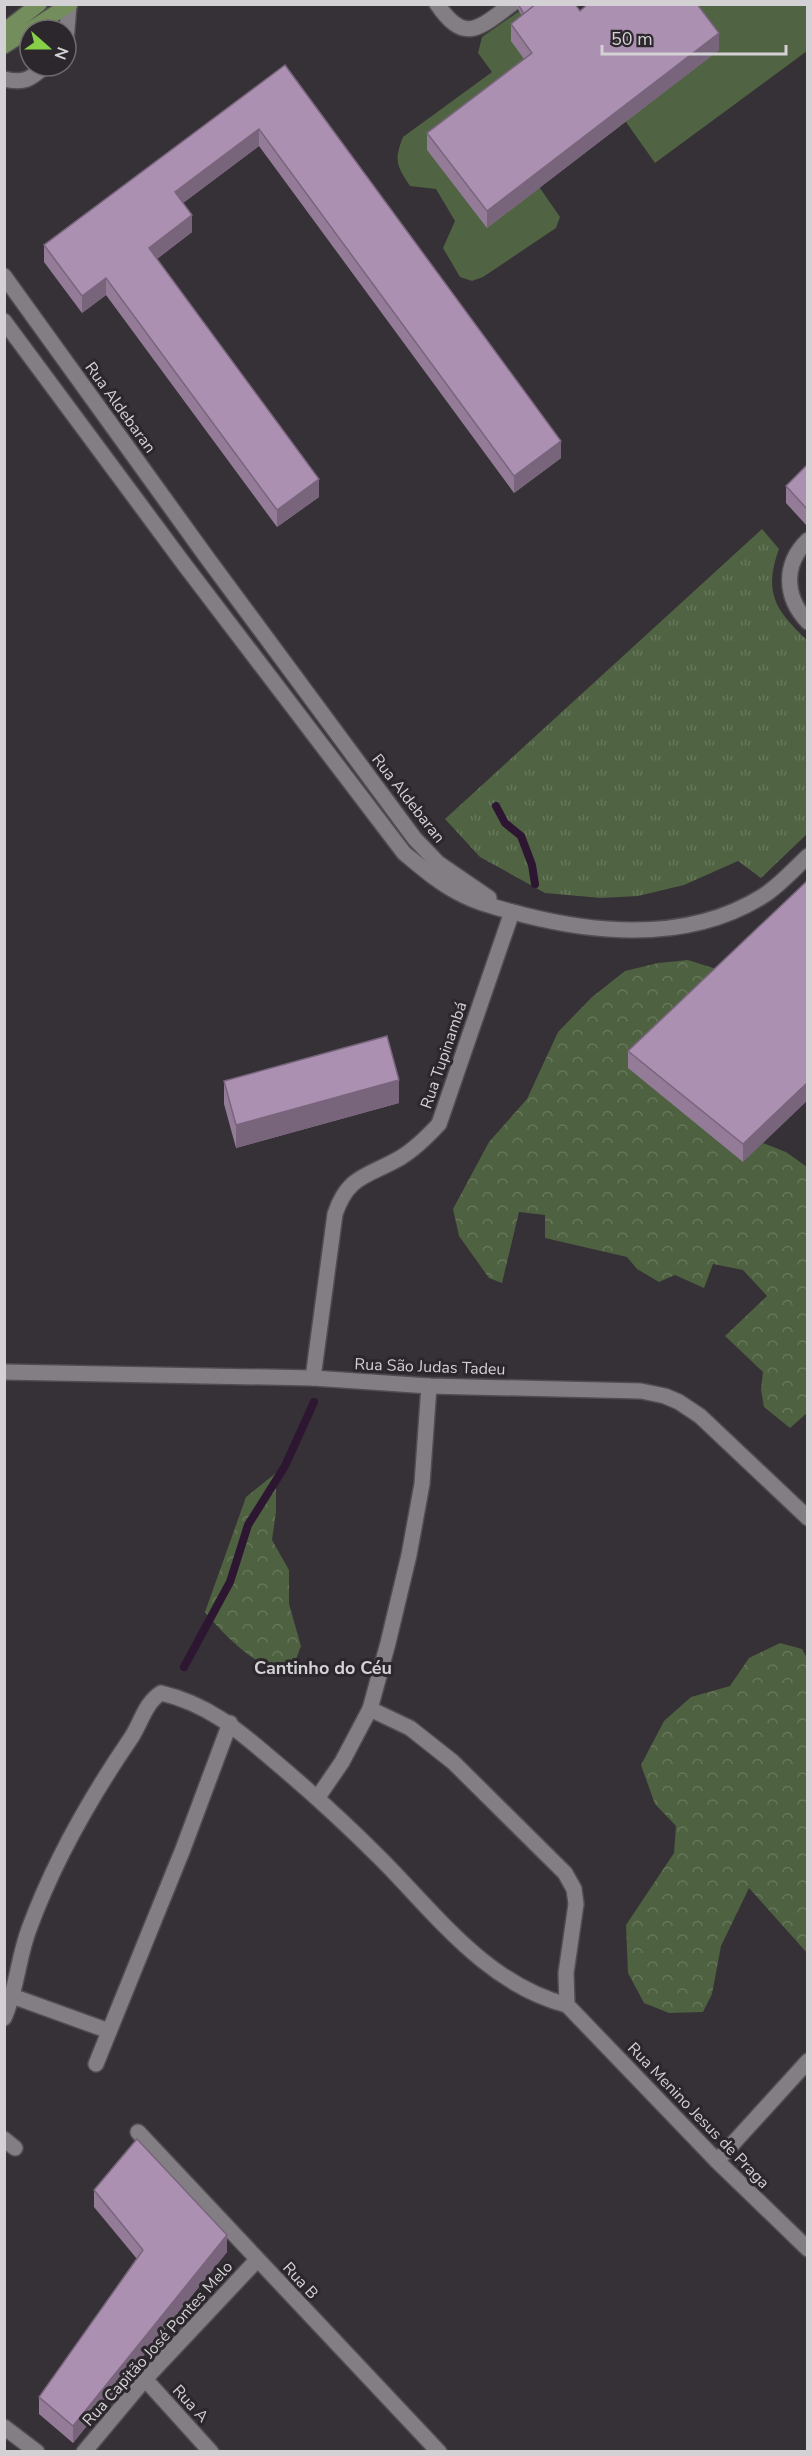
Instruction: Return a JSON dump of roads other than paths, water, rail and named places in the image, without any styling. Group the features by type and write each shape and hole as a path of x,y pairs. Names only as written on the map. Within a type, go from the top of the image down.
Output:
{"main road":[{"path":"4,31 39,4"},
{"path":"4,46 69,5"}],"street":[{"path":"437,4 449,21 459,28 470,29 483,25 512,4"},
{"path":"4,79 15,82 29,81 32,78"},
{"name":"Rua Aldebaran","path":"4,276 208,559 415,839 453,874 512,912"},
{"path":"4,321 184,564 404,852 432,876 458,893 512,912 577,927 656,930 690,926 726,915 765,895 807,856"},
{"path":"806,616 792,594 789,570 796,551 807,540"},
{"name":"Rua Tupinambá","path":"313,1378 335,1214 341,1196 353,1182 400,1157 422,1142 439,1124 512,912"},
{"name":"Rua São Judas Tadeu","path":"4,1372 313,1378 429,1386 641,1390 679,1402 700,1416 807,1518"},
{"path":"318,1797 342,1762 370,1709 388,1643 409,1555 422,1484 429,1386"},
{"name":"Rua Menino Jesus de Praga","path":"4,2018 12,1996 28,1930 62,1851 154,1698 161,1694 173,1696 230,1723 318,1797 445,1929 484,1963 534,1994 567,2005 717,2162 807,2249"},
{"path":"370,1709 410,1728 453,1762 565,1873 574,1889 576,1904 566,1973 567,2005"},
{"path":"96,2064 183,1849 230,1723"},
{"path":"12,1996 109,2031"},
{"path":"717,2162 807,2061"},
{"name":"Rua B","path":"138,2132 439,2451"},
{"name":"Rua Capitão José Pontes Melo","path":"84,2451 145,2379 257,2260"},
{"name":"Rua A","path":"145,2379 212,2451"},
{"path":"4,2427 38,2451"}],"waterway":[{"path":"496,806 505,823 521,836 532,865 535,884"},
{"path":"184,1667 230,1582 248,1525 285,1466 314,1402"}],"district":[{"name":"Cantinho do Céu","path":"323,1668"}]}
